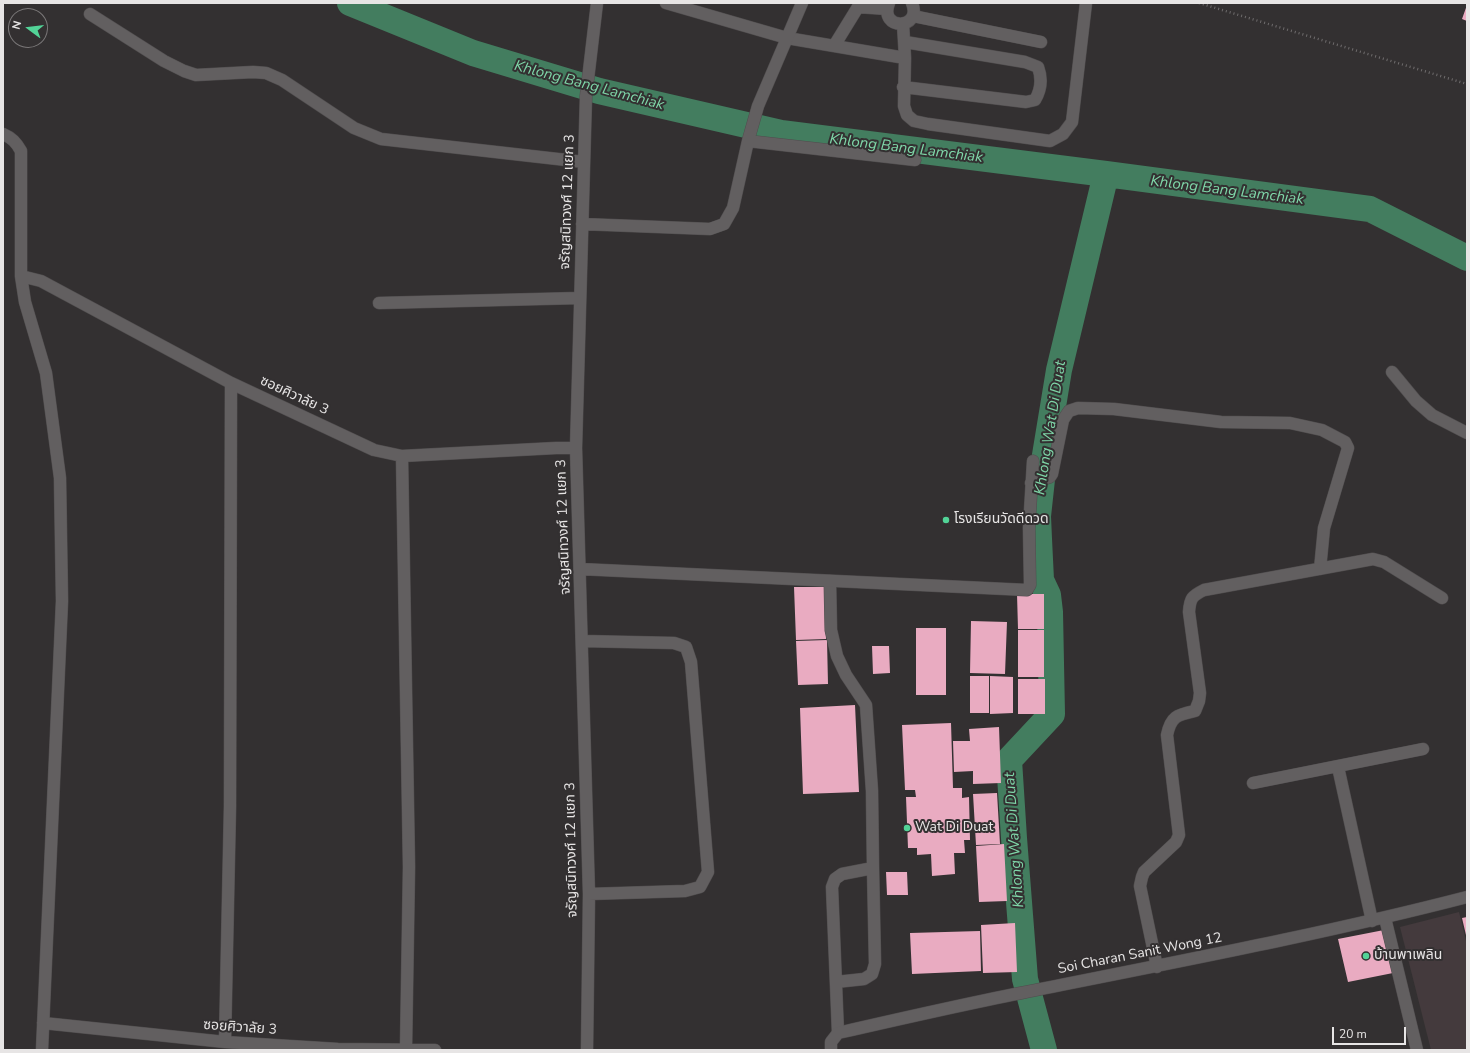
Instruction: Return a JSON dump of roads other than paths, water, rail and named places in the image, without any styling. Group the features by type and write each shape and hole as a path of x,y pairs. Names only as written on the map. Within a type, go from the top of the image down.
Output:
{"street":[{"name":"จรัญสนิทวงศ์ 12 แยก 3","path":"587,1050 589,894 576,448 586,96 597,3"},
{"path":"666,3 787,38 905,58"},
{"path":"582,224 710,229 724,224 733,208 749,137 758,106 802,3"},
{"path":"834,46 859,5 888,6 888,16 891,21 897,24 903,24 909,22 913,16 914,10 912,3"},
{"path":"903,24 905,42 903,87 904,106 907,115 914,120 928,124 1050,141 1063,134 1072,122 1086,3"},
{"path":"90,14 164,61 184,71 196,76 253,72 266,73 282,80 354,128 381,139 584,162"},
{"path":"913,16 1041,42"},
{"path":"903,87 1026,102 1035,100 1039,94 1041,75 1038,67 1025,62 905,42"},
{"path":"3,134 11,137 17,143 21,151 21,276 25,302 46,373 60,478 62,601 42,1050"},
{"path":"749,137 915,160"},
{"name":"ซอยศิวาลัย 3","path":"21,276 41,281 231,383 374,450 402,456 576,448"},
{"path":"378,303 580,298"},
{"path":"1392,372 1416,401 1432,415 1467,433"},
{"path":"225,1042 230,806 231,383"},
{"path":"1033,483 1050,477 1053,470 1063,420 1069,411 1078,408 1114,410 1220,422 1290,423 1322,430 1345,442 1348,448 1325,522 1320,569"},
{"path":"402,456 409,867 406,1049"},
{"path":"580,569 1028,590 1030,585 1029,528 1033,483 1033,460"},
{"path":"1157,967 1140,886 1144,872 1176,842 1179,835 1166,735 1169,724 1177,715 1195,711 1199,701 1200,693 1188,612 1189,603 1193,596 1204,590 1373,559 1384,562 1442,598"},
{"path":"830,581 831,630 837,656 846,675 866,705 872,791 875,964 872,974 864,979 836,982"},
{"path":"582,641 674,643 686,647 691,662 708,872 700,887 685,891 589,894"},
{"path":"1253,783 1423,749"},
{"path":"1338,767 1372,921"},
{"path":"831,1050 831,1042 838,1033 832,887 836,879 842,874 873,868"},
{"name":"Soi Charan Sanit Wong 12","path":"838,1033 1020,993 1157,967 1372,921 1467,897"},
{"path":"1385,918 1417,1050"},
{"name":"ซอยศิวาลัย 3","path":"43,1023 190,1045 225,1042 338,1049 435,1050"}],"waterway":[{"name":"Khlong Bang Lamchiak","path":"350,3 473,53 599,91 781,133 1370,209 1467,258"},
{"name":"Khlong Wat Di Duat","path":"1044,1050 1025,979 1009,760 1052,714 1050,612 1048,595 1041,580 1038,516 1044,461 1059,370 1106,174"}],"place":[{"name":"โรงเรียนวัดดีดวด","path":"946,520"},
{"name":"Wat Di Duat","path":"907,828"},
{"name":"บ้านพาเพลิน","path":"1366,956"}]}
